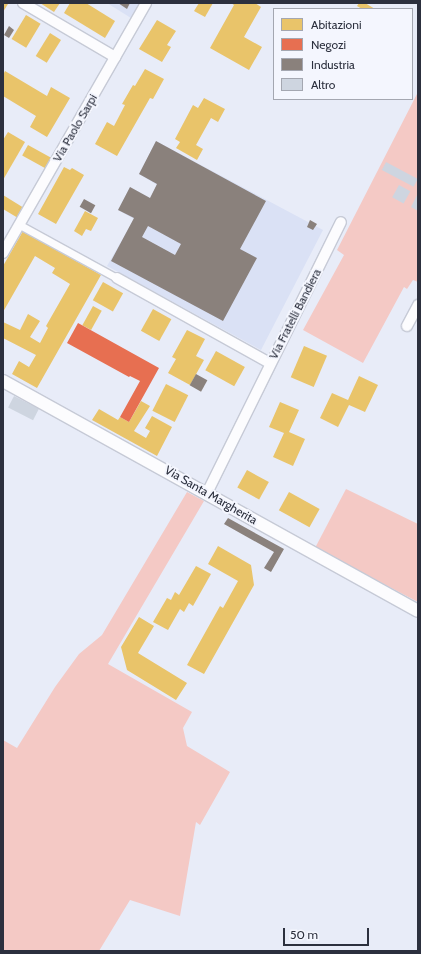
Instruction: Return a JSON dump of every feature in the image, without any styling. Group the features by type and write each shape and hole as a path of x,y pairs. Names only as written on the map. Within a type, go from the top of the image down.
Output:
{"street":[{"path":"23,3 114,57"},
{"name":"Via Paolo Sarpi","path":"3,254 146,3"},
{"name":"Via Fratelli Bandiera","path":"207,493 341,222"},
{"path":"20,225 270,363"},
{"path":"407,326 418,305"},
{"name":"Via Santa Margherita","path":"3,381 418,611"}],"shaded area":[{"path":"107,3 139,3 131,18"},
{"path":"418,92 418,282 413,280 407,289 404,287 363,363 303,330 344,255 337,250"},
{"path":"156,141 323,230 261,350 107,266 134,219 118,210 130,187 150,198 157,185 139,174"},
{"path":"346,489 418,524 418,602 315,548"},
{"path":"187,492 204,501 108,664 192,712 183,728 187,746 230,772 200,825 196,822 180,916 130,900 99,951 3,951 3,740 17,748 55,687 79,654 102,635"}],"building: Abitazioni":[{"path":"3,3 8,4 3,12"},
{"path":"40,3 60,3 54,12"},
{"path":"70,3 86,3 115,21 105,38 64,13"},
{"path":"199,3 213,3 205,17 194,11"},
{"path":"231,3 255,3 261,7 244,37 262,47 249,70 210,48 234,5"},
{"path":"359,3 365,3 373,8 360,8 357,6"},
{"path":"26,15 41,24 26,48 12,39"},
{"path":"157,20 176,31 167,45 171,47 162,62 139,49"},
{"path":"50,33 61,40 47,63 36,56"},
{"path":"145,69 164,79 153,99 150,98 117,156 95,144 107,122 114,126 125,105 122,104 133,85 135,86"},
{"path":"5,71 47,96 51,87 70,98 47,137 30,127 36,116 3,96 3,75"},
{"path":"204,98 225,109 218,122 211,118 196,145 203,149 197,160 176,148 180,142 175,139 193,105 198,108"},
{"path":"8,132 25,142 3,180 3,140"},
{"path":"28,145 53,159 48,170 22,155"},
{"path":"64,167 70,170 72,168 84,175 56,224 38,214"},
{"path":"3,195 24,208 18,218 3,209"},
{"path":"85,211 98,218 91,231 86,229 82,236 74,231"},
{"path":"23,231 101,275 37,388 12,374 19,361 29,367 36,355 3,338 3,322 20,330 28,314 40,321 30,337 40,343 48,328 46,326 70,284 52,273 55,268 35,256 3,312 3,266"},
{"path":"103,282 123,293 113,312 93,300"},
{"path":"93,306 102,311 91,330 82,325"},
{"path":"153,309 171,319 159,341 141,331"},
{"path":"187,330 205,339 196,356 204,360 190,385 168,373 176,359 172,357"},
{"path":"304,346 327,356 314,387 291,377"},
{"path":"216,351 245,367 234,386 205,370"},
{"path":"359,376 378,385 365,412 349,405 338,427 320,418 332,393 348,400"},
{"path":"166,384 188,395 175,422 152,411"},
{"path":"141,401 150,406 134,431 146,438 150,431 145,428 152,416 172,427 157,456 92,420 99,409 118,420 120,417 129,422"},
{"path":"280,402 299,410 289,432 305,439 293,466 273,457 284,433 269,427"},
{"path":"247,470 269,482 259,500 237,487"},
{"path":"289,492 320,509 309,527 279,510"},
{"path":"218,546 251,565 254,585 204,674 187,665 220,606 223,608 238,581 208,564"},
{"path":"196,566 211,574 193,606 189,603 184,612 180,609 168,630 153,622 167,598 171,600 175,592 179,595"},
{"path":"139,617 154,626 138,653 187,683 176,700 127,670 121,647"}],"building: Negozi":[{"path":"78,323 159,368 129,422 120,417 140,381 130,376 129,377 67,343"}],"building: Industria":[{"path":"118,3 130,3 127,9"},
{"path":"9,26 14,30 9,38 4,35"},
{"path":"156,141 266,201 240,249 257,258 223,321 111,261 134,218 118,210 130,187 150,198 157,184 139,174","holes":["148,226 181,244 175,255 142,237"]},
{"path":"84,199 95,205 91,213 80,207"},
{"path":"310,220 317,224 313,230 307,227"},
{"path":"196,374 207,380 201,392 190,385"},
{"path":"228,518 284,549 271,572 264,568 274,552 224,524"}],"building: Altro":[{"path":"386,162 418,179 414,187 382,170"},
{"path":"399,185 410,191 404,204 392,197"},
{"path":"418,195 418,211 411,207"},
{"path":"14,396 39,409 33,420 8,408"}]}
